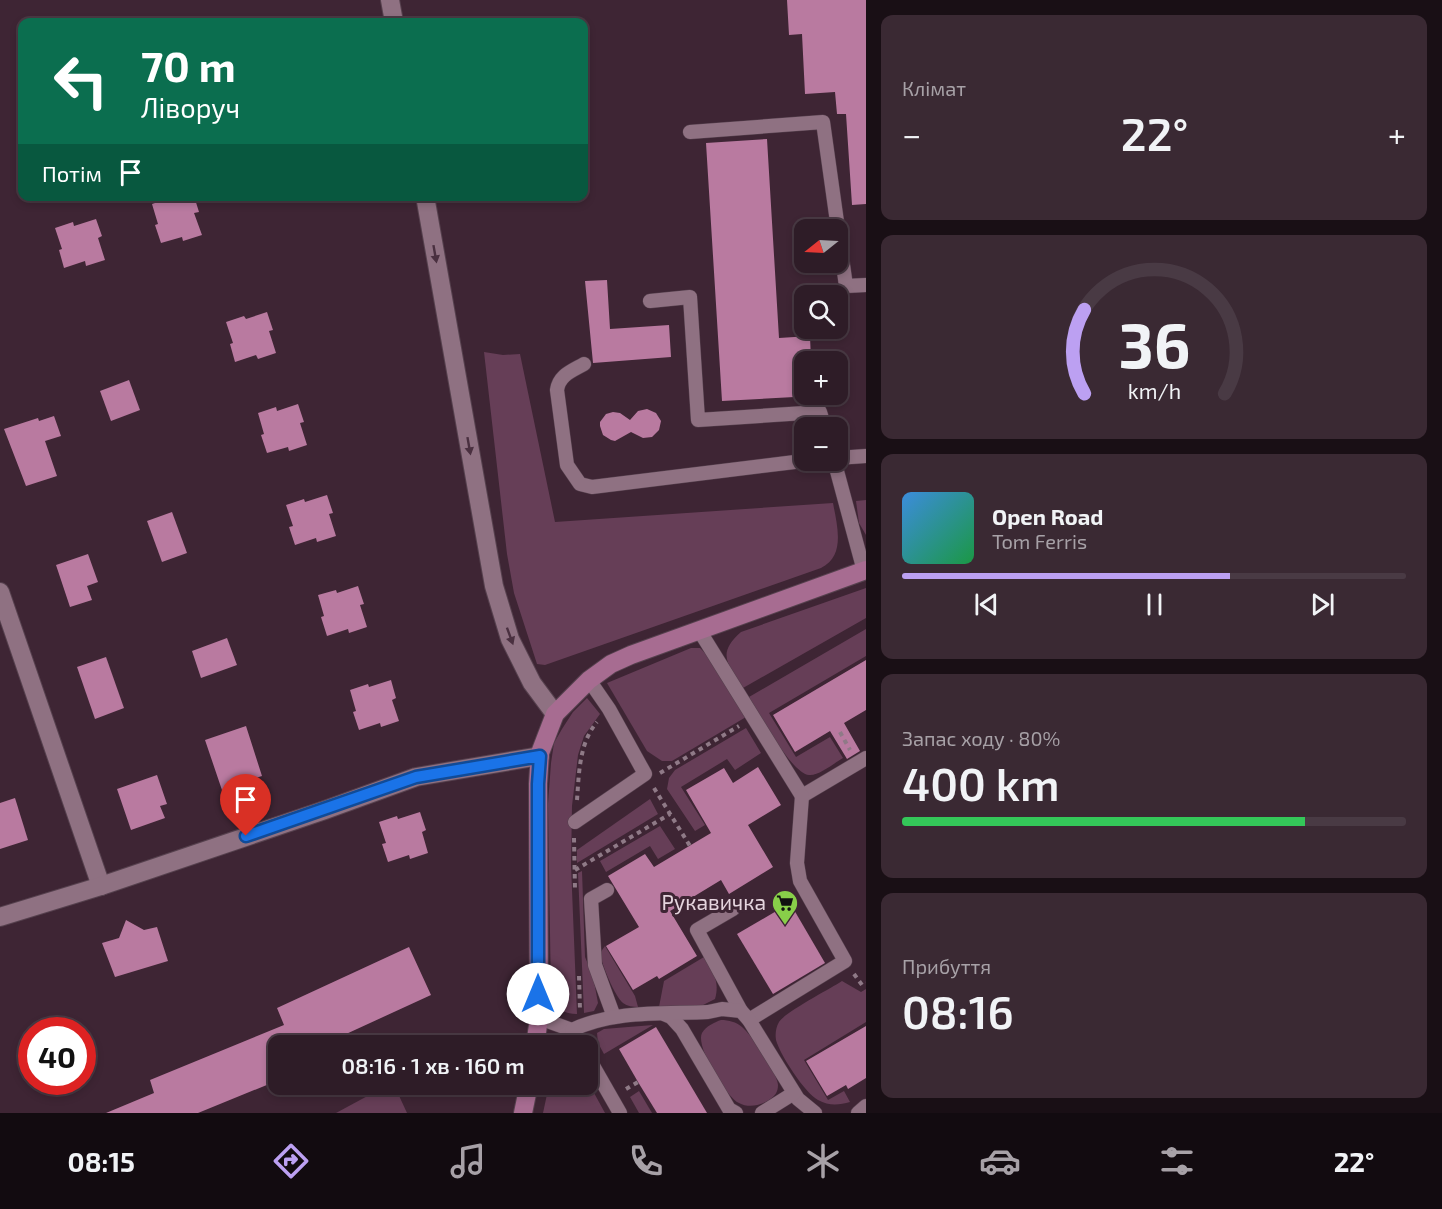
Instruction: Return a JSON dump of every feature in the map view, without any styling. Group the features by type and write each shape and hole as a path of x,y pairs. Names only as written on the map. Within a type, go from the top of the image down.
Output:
{"street":[{"path":"390,0 393,18"},
{"path":"426,201 494,586 510,639 532,683 555,714"},
{"path":"536,1035 538,784 540,756 555,714 589,680 611,664 865,571"},
{"path":"0,592 101,886"},
{"path":"0,917 101,886 416,777 540,756"},
{"path":"523,1113 527,1095"}],"lane":[{"path":"690,132 823,122 846,286 866,285"},
{"path":"650,301 690,297 698,420 820,412 822,417"},
{"path":"584,364 564,375 558,382 557,390 567,465 580,484 592,487 794,462"},
{"path":"848,458 866,456"},
{"path":"838,471 865,571"},
{"path":"572,1030 590,1022 614,1017 722,1010 745,1015 845,961 800,881 797,863 802,796 699,630"},
{"path":"575,822 647,777 609,709 589,680"},
{"path":"802,796 866,758"},
{"path":"608,890 591,898 595,964 614,1017"},
{"path":"733,909 698,930 745,1015 794,1093 815,1113"},
{"path":"693,1047 689,1033 691,1025 695,1018 708,1012"},
{"path":"664,1014 677,1022 729,1109 736,1113"},
{"path":"538,1018 572,1030 575,1035"},
{"path":"598,1074 620,1113"},
{"path":"762,1113 794,1093"},
{"path":"858,1113 866,1106"}],"path":[{"path":"575,894 575,822 580,766 586,737 609,709"},
{"path":"690,846 647,777 753,718"},
{"path":"574,870 670,814"},
{"path":"578,966 580,1014"},
{"path":"624,1091 638,1082"},
{"path":"619,1083 628,1098"}],"shaded area":[{"path":"484,352 503,355 520,354 555,522 833,503 838,539 834,556 821,568 545,665 537,664 514,593 507,554"},
{"path":"866,500 866,535 859,523 856,501"},
{"path":"866,588 866,618 743,688 727,659 729,647 741,632"},
{"path":"866,629 866,656 769,713 796,757 830,737 843,758 822,771 809,775 794,765 785,754 749,697"},
{"path":"691,648 700,648 708,656 746,717 672,761 662,761 647,751 607,683"},
{"path":"587,698 600,714 584,736 578,755 572,806 571,865 577,1014 561,1010 551,997 548,804 554,743 573,712"},
{"path":"746,728 761,753 735,770 727,759 681,787 705,825 695,831 667,789 669,778 675,770"},
{"path":"650,799 658,814 577,863 577,850"},
{"path":"660,826 675,849 658,859 650,846 606,872 600,861"},
{"path":"582,871 585,957 593,976 598,1003 594,1011 584,1013 578,873"},
{"path":"605,946 635,996 638,1007 625,1004 616,994 601,958 600,953"},
{"path":"704,957 716,982 715,999 703,1005 659,1007 664,981"},
{"path":"842,981 861,992 866,989 866,1022 804,1060 828,1100 844,1091 850,1102 830,1104 818,1100 800,1082 782,1055 776,1040 776,1033 778,1024 783,1018"},
{"path":"721,1020 742,1027 769,1063 777,1079 778,1087 777,1092 765,1102 750,1106 739,1103 733,1099 713,1071 701,1039 702,1033 708,1026"},
{"path":"653,1025 604,1054 598,1043 597,1033 604,1029"},
{"path":"639,1091 652,1113 639,1113 630,1097"},
{"path":"369,1095 399,1095 407,1113 336,1113"},
{"path":"547,1095 595,1095 605,1113 543,1113"}],"building":[{"path":"787,0 866,0 866,204 852,205 846,114 837,114 835,92 805,94 802,34 789,35"},
{"path":"767,139 779,338 810,339 811,351 794,351 794,397 722,401 706,143"},
{"path":"161,201 196,201 199,212 194,213 202,235 183,241 182,237 161,243 152,204"},
{"path":"96,219 102,236 98,238 105,260 86,266 85,261 64,268 59,250 62,249 55,228 73,222 74,226"},
{"path":"607,280 610,329 669,325 671,357 593,363 585,281"},
{"path":"267,312 273,330 269,331 276,353 258,359 256,355 235,362 230,344 233,343 226,322 244,316 246,319"},
{"path":"129,380 140,410 111,421 100,391"},
{"path":"298,404 304,422 300,423 307,445 289,451 288,447 267,453 261,435 264,434 258,413 276,407 277,411"},
{"path":"647,409 656,413 661,421 659,430 652,437 643,438 631,432 615,441 603,435 600,422 606,414 620,413 630,420 638,411"},
{"path":"54,416 61,436 45,441 57,476 26,486 4,429 38,418 39,421"},
{"path":"327,495 333,513 329,514 336,536 317,542 316,538 295,545 289,527 293,526 286,505"},
{"path":"172,512 187,553 162,562 147,521"},
{"path":"88,554 98,582 87,586 92,600 70,607 56,565"},
{"path":"358,586 364,604 360,605 367,627 349,633 348,629 327,636 318,595 336,590 337,593"},
{"path":"227,638 237,665 201,678 192,651"},
{"path":"106,657 124,708 95,719 77,667"},
{"path":"866,660 866,710 844,723 860,751 847,759 830,731 795,752 773,715"},
{"path":"391,680 396,698 392,700 399,721 381,727 380,723 359,730 353,712 356,711 350,690"},
{"path":"246,726 262,776 243,782 245,789 224,796 205,740"},
{"path":"758,767 781,805 748,825 773,867 729,894 721,880 670,911 697,956 659,979 657,976 633,990 606,946 639,927 608,876 645,854 654,867 711,833 686,790 724,768 733,783"},
{"path":"157,775 167,804 160,806 165,818 131,830 117,789"},
{"path":"15,798 28,840 0,849 0,803"},
{"path":"420,812 426,830 422,832 428,853 410,859 409,855 388,862 382,844 386,843 379,822"},
{"path":"790,903 825,963 773,994 737,934"},
{"path":"126,920 144,930 157,927 168,961 115,977 102,943 119,938"},
{"path":"409,947 431,995 344,1035 268,1035 268,1084 198,1113 106,1113 154,1093 150,1080 284,1025 277,1008"},
{"path":"866,1026 866,1078 848,1089 846,1085 827,1096 806,1061"},
{"path":"656,1027 707,1113 657,1113 638,1082 619,1049"}],"place":[{"name":"Рукавичка","path":"785,926"}],"route":[{"path":"246,836 416,777 540,756 538,994"}]}
